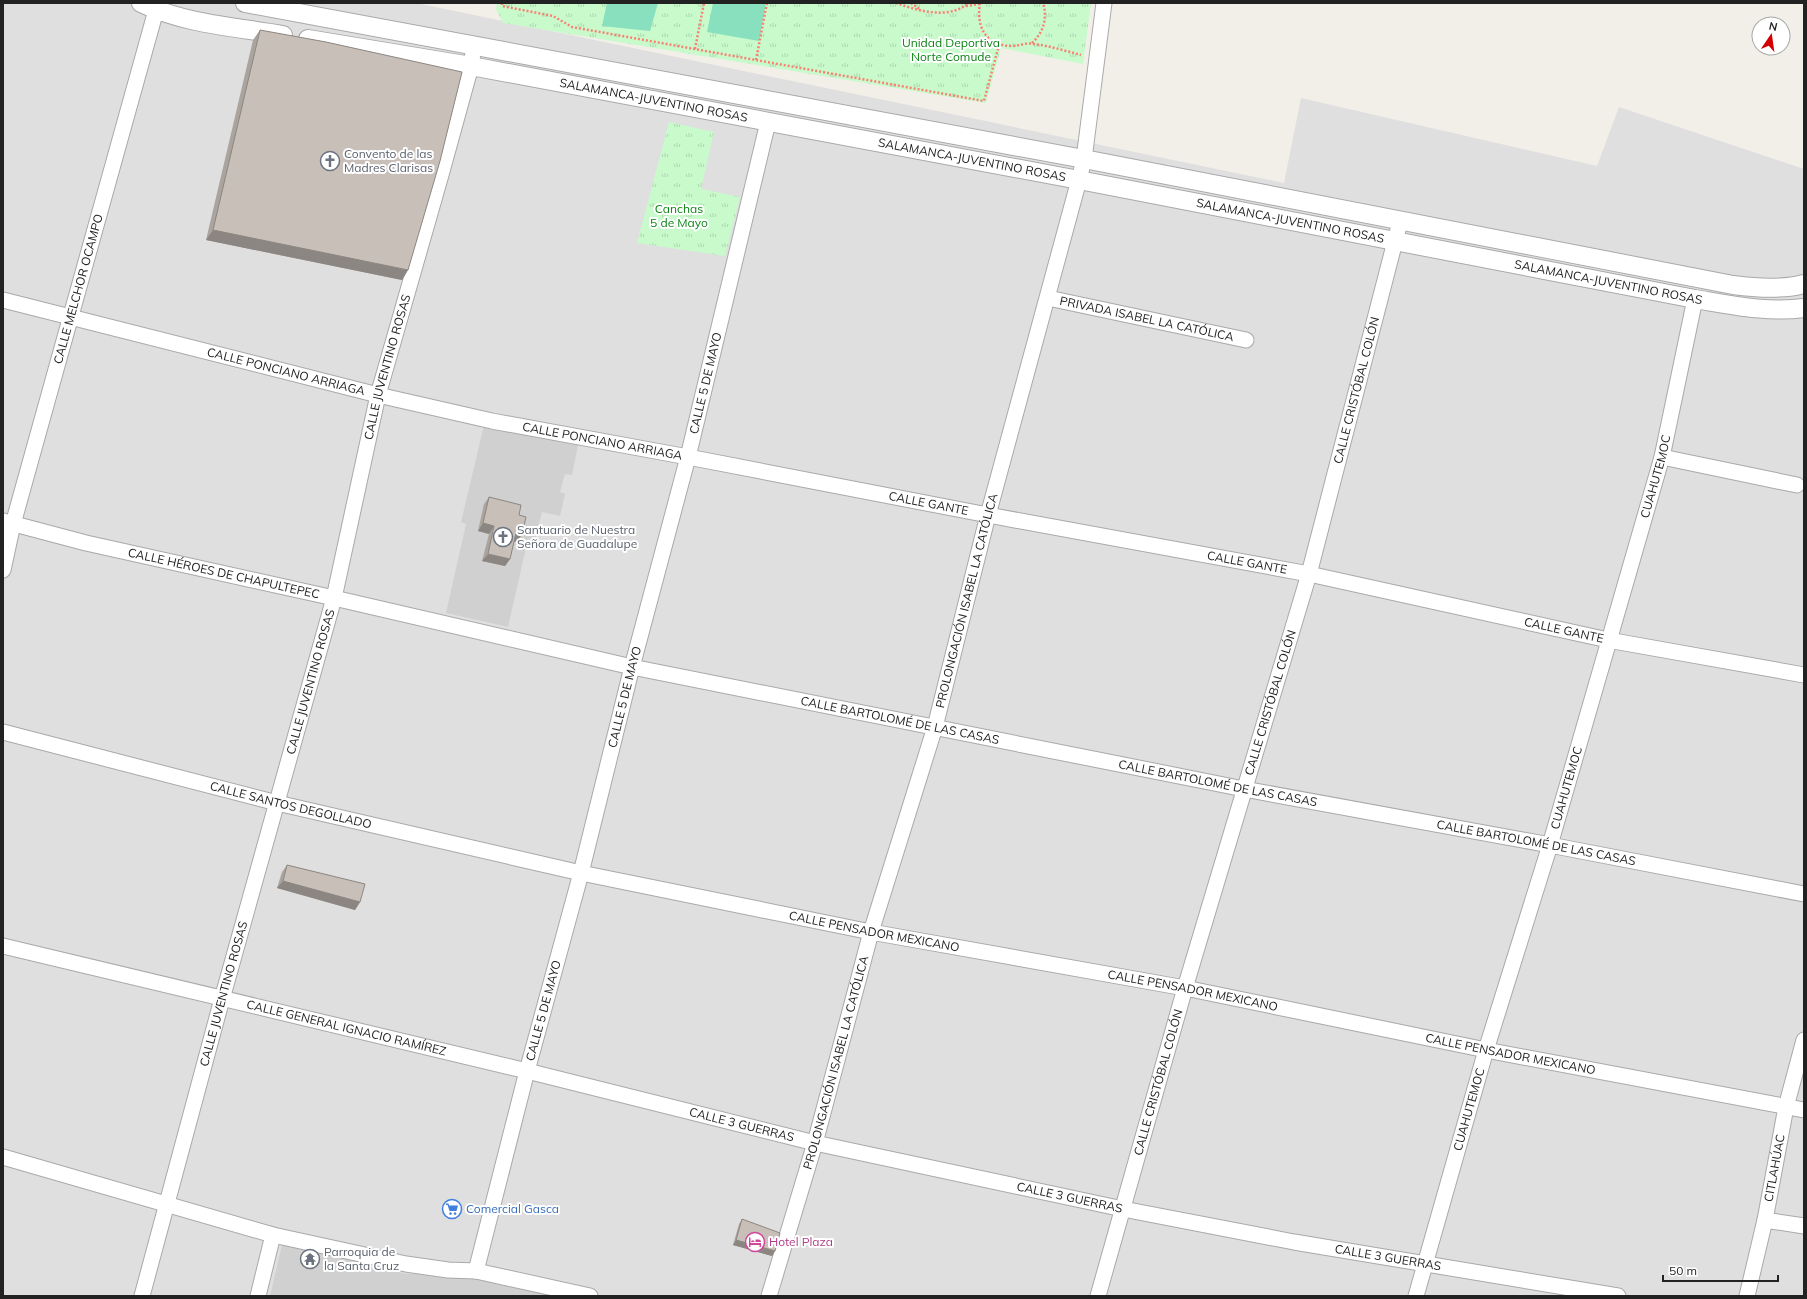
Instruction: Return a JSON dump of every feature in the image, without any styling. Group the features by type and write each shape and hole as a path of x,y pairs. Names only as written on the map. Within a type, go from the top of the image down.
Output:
{"street":[{"name":"SALAMANCA-JUVENTINO ROSAS","path":"245,3 1084,159 1733,286 1752,288 1794,286 1804,284"},
{"path":"1084,159 1104,3"},
{"name":"SALAMANCA-JUVENTINO ROSAS","path":"152,5 191,19 471,66 1395,240 1695,299 1743,307 1796,309"},
{"name":"CALLE MELCHOR OCAMPO","path":"3,570 8,523 70,316 152,5"},
{"name":"CALLE JUVENTINO ROSAS","path":"142,1296 222,999 334,598 378,395 471,66 474,46"},
{"name":"CALLE 5 DE MAYO","path":"476,1271 527,1071 581,873 632,667 688,457 768,122"},
{"name":"PROLONGACIÓN ISABEL LA CATÓLICA","path":"769,1296 815,1143 871,932 935,727 988,515 1048,298 1084,159"},
{"name":"CALLE CRISTÓBAL COLÓN","path":"1098,1296 1185,988 1309,574 1400,222"},
{"name":"PRIVADA ISABEL LA CATÓLICA","path":"1048,298 1246,340"},
{"name":"CUAHUTEMOC","path":"1416,1296 1486,1050 1550,845 1662,457 1695,299"},
{"name":"CALLE PONCIANO ARRIAGA","path":"3,300 378,395 492,422 688,457"},
{"path":"1796,309 1804,316"},
{"name":"CALLE GANTE","path":"688,457 988,515 1309,574 1608,640 1804,675"},
{"path":"1662,457 1797,485"},
{"name":"CALLE HÉROES DE CHAPULTEPEC","path":"8,523 86,544 334,598 632,667"},
{"name":"CALLE BARTOLOMÉ DE LAS CASAS","path":"632,667 1244,789 1550,845 1804,894"},
{"name":"CALLE SANTOS DEGOLLADO","path":"3,732 277,803 581,873"},
{"name":"CALLE PENSADOR MEXICANO","path":"581,873 871,932 1185,988 1486,1050 1804,1110"},
{"name":"CALLE GENERAL IGNACIO RAMÍREZ","path":"3,946 527,1071"},
{"name":"CITLAHÚAC","path":"1747,1296 1765,1220 1786,1106 1804,1040"},
{"name":"CALLE 3 GUERRAS","path":"527,1071 815,1143 1123,1209 1294,1242 1618,1296"},
{"path":"3,1157 273,1235 406,1264 448,1270 476,1271 590,1296"},
{"path":"1765,1220 1804,1226"},
{"path":"258,1296 273,1235"}],"path":[{"path":"502,3 502,6 553,16 572,27 984,101 999,45"},
{"path":"694,49 704,3"},
{"path":"756,60 766,3"},
{"path":"896,3 923,11 940,13 954,11 969,3"},
{"path":"912,3 923,11"},
{"path":"965,6 980,3 979,17 982,31 993,42 999,45 1015,46 1032,43 1082,55"},
{"path":"1032,43 1039,36 1043,28 1045,8 1043,3"}],"shaded area":[{"path":"3,3 416,3 1284,183 1301,98 1597,166 1619,107 1804,169 1804,1296 3,1296"},
{"path":"484,425 578,445 572,475 565,474 560,492 565,494 560,516 542,512 535,541 528,539 508,627 446,613 466,524 461,522"},
{"name":"Parroquia de la Santa Cruz","path":"282,1245 407,1274 446,1273 553,1296 270,1296"}],"green space":[{"name":"Unidad Deportiva Norte Comude","path":"497,3 1091,3 1083,64 1001,48 986,103 503,23 496,9"},
{"path":"607,3 658,3 650,31 602,26"},
{"path":"713,3 766,3 759,41 707,32"},
{"name":"Canchas 5 de Mayo","path":"669,122 714,132 701,189 740,197 725,256 637,243"}],"building":[{"name":"Convento de las Madres Clarisas","path":"260,30 326,42 462,72 440,161 408,270 213,230"},
{"name":"Santuario de Nuestra Señora de Guadalupe","path":"489,497 521,505 519,515 526,517 522,535 516,533 510,559 488,554 494,526 483,523"},
{"path":"287,865 365,884 360,902 283,881"},
{"name":"Hotel Plaza","path":"742,1219 780,1233 775,1251 736,1240"}],"place":[{"name":"Convento de las Madres Clarisas","path":"330,161"},
{"name":"Santuario de Nuestra Señora de Guadalupe","path":"503,537"},
{"name":"Comercial Gasca","path":"452,1209"},
{"name":"Hotel Plaza","path":"755,1242"},
{"name":"Parroquia de la Santa Cruz","path":"310,1259"}]}
